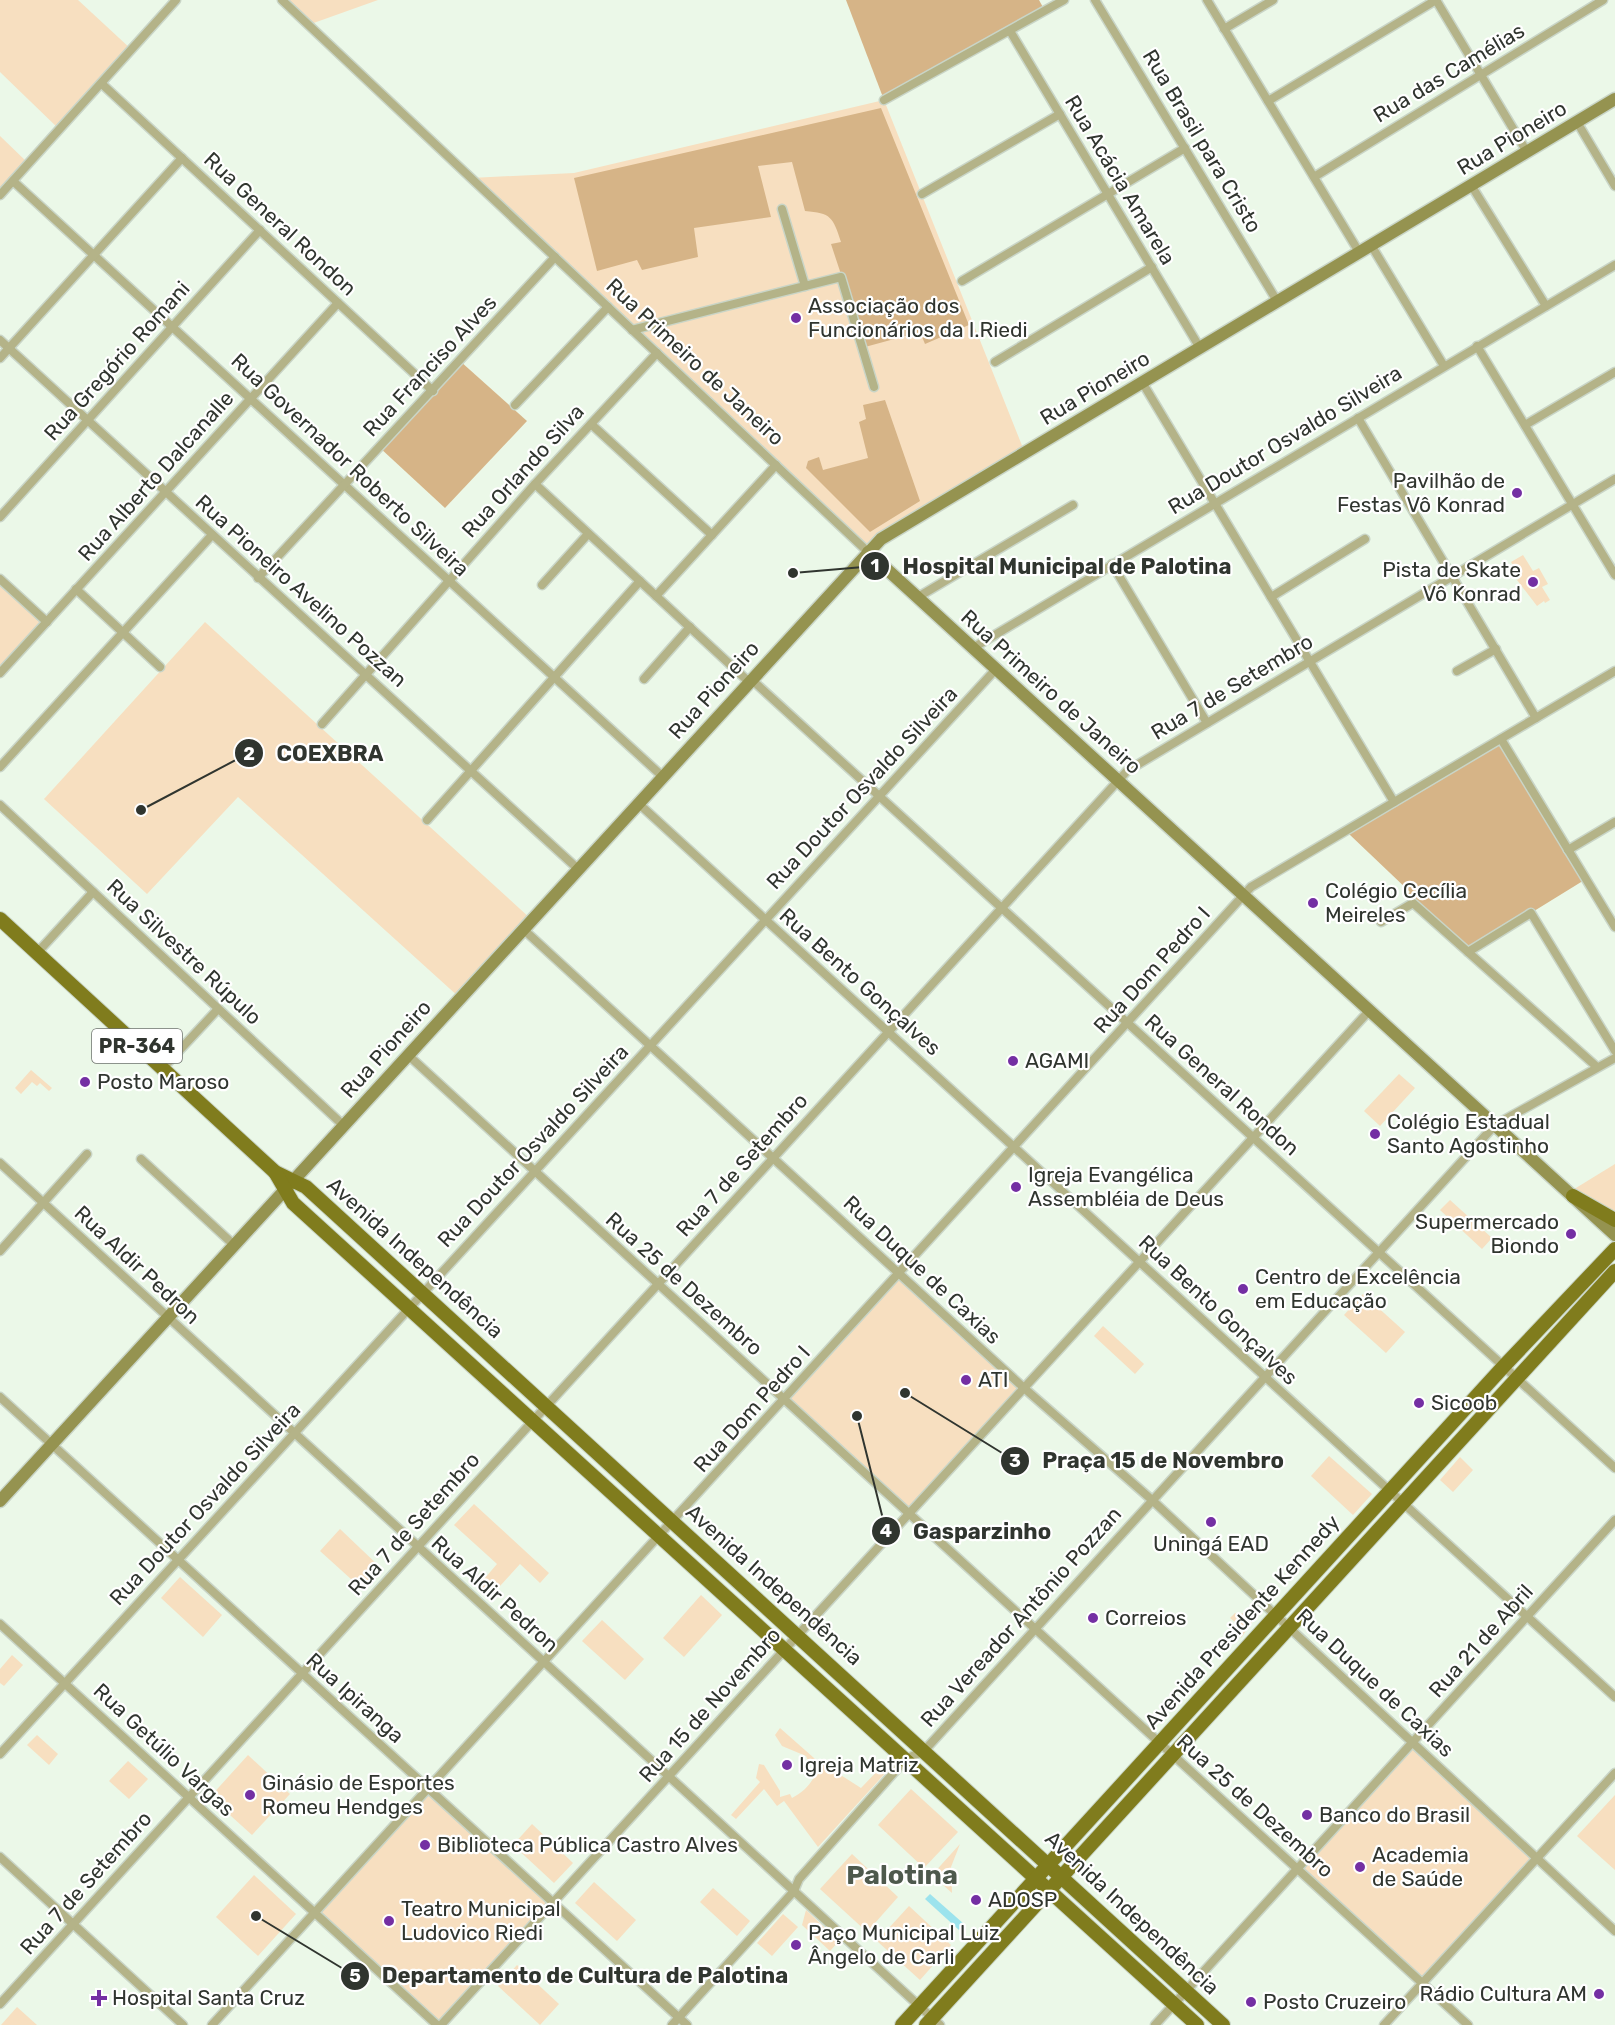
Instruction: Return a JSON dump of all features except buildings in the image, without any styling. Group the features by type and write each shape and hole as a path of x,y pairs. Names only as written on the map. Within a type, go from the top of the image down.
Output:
{"main road":[{"name":"PR-364","path":"0,919 289,1185"},
{"name":"Avenida Independência","path":"1197,2025 292,1203 289,1185 306,1187 1223,2025"},
{"path":"1572,1196 1615,1220"},
{"name":"Avenida Presidente Kennedy","path":"902,2025 1504,1366 1615,1250"},
{"name":"Avenida Presidente Kennedy","path":"933,2023 996,1949 1615,1271"},
{"path":"1102,1806 1115,1818"},
{"path":"977,1823 989,1810"},
{"path":"1110,1946 1122,1932"},
{"path":"982,1937 996,1949"}],"street":[{"path":"0,195 176,0"},
{"name":"Rua Primeiro de Janeiro","path":"282,0 868,552 1118,780 1247,891 1369,1011 1615,1235"},
{"path":"884,100 1064,0"},
{"name":"Rua Brasil para Cristo","path":"1095,0 1277,301"},
{"path":"1206,0 1359,252"},
{"path":"1224,29 1273,0"},
{"path":"1268,101 1436,0 1527,152"},
{"name":"Rua das Camélias","path":"1314,177 1603,0"},
{"name":"Rua Acácia Amarela","path":"1010,31 1200,348"},
{"name":"Rua General Rondon","path":"102,84 433,391"},
{"name":"Rua Pioneiro","path":"0,1500 881,539 1615,99"},
{"path":"922,194 1060,114"},
{"path":"1577,122 1615,186"},
{"path":"962,281 1185,148"},
{"path":"0,358 182,158"},
{"name":"Rua Governador Roberto Silveira","path":"13,181 662,776"},
{"path":"1471,185 1545,306"},
{"path":"782,209 805,286"},
{"name":"Rua Gregório Romani","path":"0,517 260,230"},
{"path":"1371,245 1444,366"},
{"name":"Rua Franciso Alves","path":"258,578 555,257"},
{"name":"Rua Doutor Osvaldo Silveira","path":"973,648 1615,264"},
{"path":"995,362 1152,267"},
{"path":"632,330 841,277 874,387"},
{"name":"Rua Alberto Dalcanalle","path":"0,673 339,303"},
{"path":"515,405 608,307"},
{"name":"Rua Pioneiro Avelino Pozzan","path":"0,340 578,869"},
{"path":"1477,346 1615,575"},
{"name":"Rua Orlando Silva","path":"322,724 448,580 657,353"},
{"path":"1525,425 1615,372"},
{"path":"1142,382 1394,802"},
{"path":"1358,418 1536,718"},
{"path":"591,424 712,535"},
{"path":"656,596 776,465"},
{"name":"Rua 7 de Setembro","path":"0,2004 1127,771 1615,479"},
{"name":"Rua General Rondon","path":"535,484 690,627 1002,907 1615,1468"},
{"path":"918,597 1073,505"},
{"path":"542,585 588,534"},
{"path":"0,767 212,535"},
{"path":"1271,597 1365,539"},
{"path":"1112,564 1207,723"},
{"path":"0,579 47,622"},
{"path":"427,820 640,581"},
{"path":"76,590 160,667"},
{"path":"644,679 690,627"},
{"path":"1457,671 1496,649"},
{"name":"Rua Doutor Osvaldo Silveira","path":"0,1754 996,669"},
{"name":"Rua Dom Pedro I","path":"212,2025 1247,891 1615,671"},
{"path":"1501,739 1615,927"},
{"name":"Rua Bento Gonçalves","path":"638,803 1615,1697"},
{"name":"Rua Silvestre Rúpulo","path":"0,805 343,1125"},
{"path":"1568,850 1615,822"},
{"path":"38,953 93,892"},
{"path":"1381,922 1413,903 1597,1067"},
{"path":"1468,952 1531,913 1615,1051"},
{"name":"Rua Duque de Caxias","path":"523,929 1024,1388 1152,1500 1615,1931"},
{"path":"162,1069 218,1009"},
{"name":"Rua 15 de Novembro","path":"439,2025 1369,1011"},
{"name":"Rua 25 de Dezembro","path":"408,1055 1468,2025"},
{"name":"Rua Vereador Antônio Pozzan","path":"672,2025 794,1891 799,1879 906,1759 924,1750 1495,1125 1615,1058"},
{"path":"0,1251 87,1155"},
{"path":"141,1159 234,1245"},
{"name":"Rua Aldir Pedron","path":"0,1164 919,2006 933,2023"},
{"name":"Rua Ipiranga","path":"0,1397 687,2025"},
{"name":"Rua 21 de Abril","path":"1155,2025 1615,1520"},
{"name":"Rua Getúlio Vargas","path":"0,1624 439,2025"},
{"path":"1384,2025 1615,1773"},
{"path":"0,1857 183,2025"}],"shaded area":[{"path":"0,0 78,0 132,50 60,130 0,72"},
{"path":"282,0 378,0 308,25"},
{"path":"846,0 1039,0 1045,11 884,100"},
{"name":"Associação dos Funcionários da I.Riedi","path":"884,100 1025,453 868,552 471,178 574,173"},
{"path":"881,108 969,325 925,344 920,332 865,347 831,244 841,242 836,227 826,215 805,211 792,162 758,166 771,217 694,228 698,257 642,270 637,260 597,271 574,178"},
{"path":"0,136 29,164 0,195"},
{"path":"460,361 527,421 445,508 379,447"},
{"path":"885,400 920,501 870,532 806,468 808,461 819,457 823,470 868,458 859,422 866,419 863,405"},
{"name":"Pista de Skate Vô Konrad","path":"1523,555 1533,571 1539,568 1548,584 1542,587 1550,600 1537,606 1517,580 1520,578 1511,562"},
{"path":"0,579 47,622 0,673"},
{"path":"205,622 531,919 460,998 238,797 147,894 44,799"},
{"path":"1501,739 1586,879 1468,952 1413,903 1406,895 1410,892 1349,834"},
{"path":"31,1070 52,1088 49,1091 40,1083 37,1086 32,1082 21,1094 15,1088"},
{"path":"1399,1074 1415,1088 1380,1126 1364,1111"},
{"path":"1615,1164 1615,1216 1571,1191"},
{"path":"1450,1200 1492,1238 1482,1249 1440,1210"},
{"path":"899,1274 1024,1388 909,1514 784,1399"},
{"path":"1363,1294 1405,1332 1386,1353 1344,1315"},
{"path":"1103,1326 1144,1364 1135,1374 1094,1336"},
{"path":"1329,1456 1372,1494 1353,1515 1311,1476"},
{"path":"1460,1457 1473,1470 1453,1492 1440,1480"},
{"path":"474,1504 549,1573 540,1583 520,1564 491,1596 479,1585 497,1564 454,1525"},
{"path":"340,1529 381,1568 362,1589 320,1551"},
{"path":"180,1577 222,1615 203,1637 161,1598"},
{"path":"701,1595 722,1615 684,1657 663,1638"},
{"path":"1246,1612 1251,1615 1253,1621 1241,1638 1241,1627 1230,1618 1235,1613 1238,1615"},
{"path":"602,1620 644,1659 625,1680 582,1641"},
{"path":"12,1655 23,1665 4,1686 0,1683 0,1669"},
{"path":"780,1728 814,1758 861,1788 885,1763 890,1768 818,1847 784,1801 777,1806 764,1789 736,1819 731,1815 760,1782 756,1778 759,1764 764,1765 780,1791 780,1797 790,1794 792,1798 796,1796 807,1787 815,1775 817,1771 812,1769 814,1761 808,1761 806,1756 782,1746 775,1735"},
{"path":"37,1735 58,1754 49,1765 27,1745"},
{"path":"1413,1742 1537,1859 1423,1983 1297,1869"},
{"name":"Ginásio de Esportes Romeu Hendges","path":"248,1755 290,1794 252,1835 210,1797"},
{"path":"128,1761 148,1779 129,1799 109,1781"},
{"path":"428,1789 553,1903 441,2025 315,1913"},
{"path":"911,1789 958,1832 924,1868 878,1825"},
{"path":"1615,1795 1615,1870 1577,1836"},
{"path":"532,1824 573,1863 554,1883 513,1845"},
{"path":"960,1844 951,1867 952,1893 932,1875"},
{"path":"852,1854 898,1897 867,1932 820,1889"},
{"path":"254,1875 296,1914 258,1956 216,1917"},
{"path":"594,1882 636,1920 617,1941 575,1903"},
{"path":"713,1888 750,1921 737,1936 700,1902"},
{"path":"909,1906 951,1945 920,1980 877,1941"},
{"path":"806,1910 839,1941 830,1951 802,1925"},
{"path":"783,1914 798,1927 772,1956 757,1943"},
{"path":"517,1965 559,2004 540,2025 498,1986"},
{"path":"17,2007 37,2025 1,2025"}],"water":[{"path":"930,1894 964,1924 959,1930 925,1899"}],"place":[{"name":"Associação dos Funcionários da I.Riedi","path":"796,318"},
{"name":"Pavilhão de Festas Vô Konrad","path":"1517,493"},
{"name":"Hospital Municipal de Palotina","path":"793,573"},
{"name":"Pista de Skate Vô Konrad","path":"1533,582"},
{"name":"COEXBRA","path":"141,810"},
{"name":"Colégio Cecília Meireles","path":"1313,903"},
{"name":"AGAMI","path":"1013,1061"},
{"name":"Posto Maroso","path":"85,1082"},
{"name":"Colégio Estadual Santo Agostinho","path":"1375,1134"},
{"name":"Igreja Evangélica Assembléia de Deus","path":"1016,1187"},
{"name":"Supermercado Biondo","path":"1571,1234"},
{"name":"Centro de Excelência em Educação","path":"1243,1289"},
{"name":"ATI","path":"966,1380"},
{"name":"Praça 15 de Novembro","path":"905,1393"},
{"name":"Sicoob","path":"1419,1403"},
{"name":"Gasparzinho","path":"857,1416"},
{"name":"Uningá EAD","path":"1211,1522"},
{"name":"Correios","path":"1093,1618"},
{"name":"Igreja Matriz","path":"787,1765"},
{"name":"Ginásio de Esportes Romeu Hendges","path":"250,1795"},
{"name":"Banco do Brasil","path":"1307,1815"},
{"name":"Biblioteca Pública Castro Alves","path":"425,1845"},
{"name":"Academia de Saúde","path":"1360,1867"},
{"name":"ADOSP","path":"976,1900"},
{"name":"Departamento de Cultura de Palotina","path":"256,1916"},
{"name":"Teatro Municipal Ludovico Riedi","path":"389,1921"},
{"name":"Paço Municipal Luiz Ângelo de Carli","path":"796,1945"},
{"name":"Rádio Cultura AM","path":"1599,1994"},
{"name":"Hospital Santa Cruz","path":"99,1998"},
{"name":"Posto Cruzeiro","path":"1251,2002"}],"district":[{"name":"Palotina","path":"902,1875"}]}
